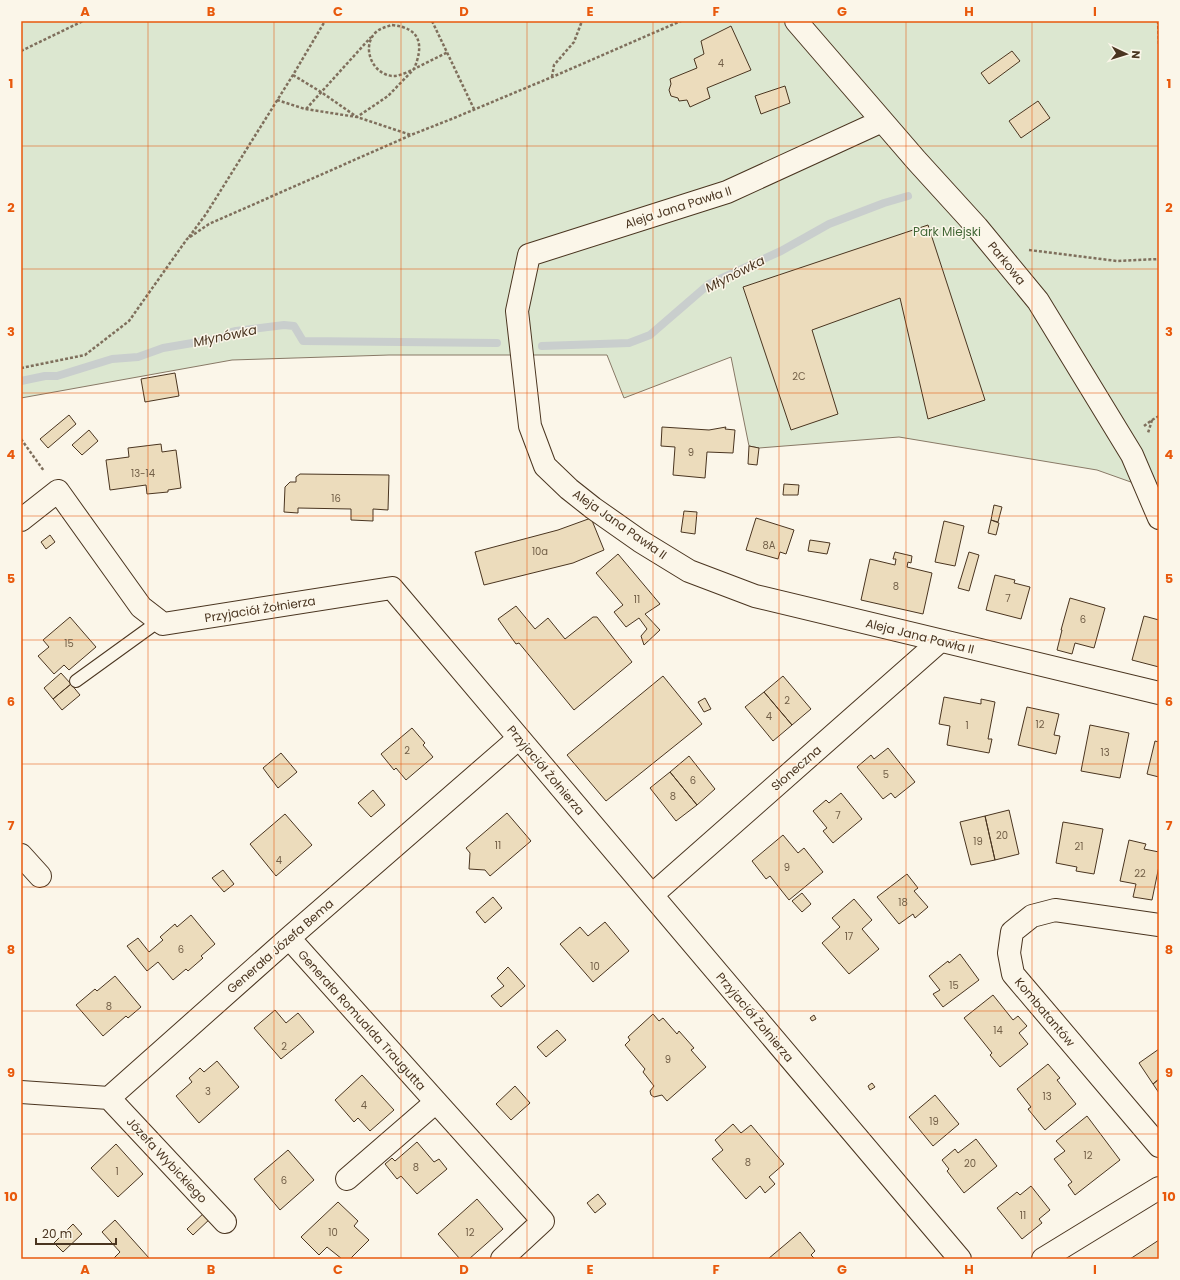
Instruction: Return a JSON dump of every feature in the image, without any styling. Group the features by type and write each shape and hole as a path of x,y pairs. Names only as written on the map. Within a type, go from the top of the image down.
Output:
{"street":[{"name":"Parkowa","path":"796,21 993,246 1038,301 1132,455 1159,518"},
{"name":"Aleja Jana Pawła II","path":"882,120 727,192 529,255 517,311 530,426 545,466 569,489 593,508 640,541 689,571 755,596 1159,693"},
{"path":"21,520 58,491 141,607 159,621"},
{"name":"Przyjaciół Żołnierza","path":"159,621 164,624 392,588 960,1259"},
{"name":"Słoneczna","path":"652,895 940,641"},
{"name":"Generała Józefa Bema","path":"109,1098 289,938 519,738"},
{"path":"21,855 40,876"},
{"name":"Kombatantów","path":"1159,925 1055,910 1032,916 1012,932 1009,953 1013,974 1159,1146"},
{"name":"Generała Romualda Traugutta","path":"289,938 543,1221 502,1259"},
{"path":"21,1092 109,1098"},
{"name":"Józefa Wybickiego","path":"109,1098 225,1222"},
{"path":"347,1178 436,1102"},
{"path":"1044,1259 1159,1188"}],"lane":[{"path":"76,681 159,621"}],"path":[{"path":"21,50 83,21"},
{"path":"21,368 85,355 129,321 206,214 325,21"},
{"path":"432,21 474,109"},
{"path":"552,77 554,65 574,42 582,21"},
{"path":"187,239 209,224 411,135 552,77 681,21"},
{"path":"1158,21 1159,46"},
{"path":"305,109 374,34 382,28 392,25 402,26 411,31 417,39 420,49 414,69 388,96 357,117"},
{"path":"374,34 370,44 369,56 374,66 382,73 393,76 404,74 448,52"},
{"path":"293,75 357,117"},
{"path":"277,100 305,109 357,117 411,135"},
{"path":"993,246 1117,261 1159,259"},
{"path":"1152,420 1159,416"},
{"path":"21,439 58,491"}],"green space":[{"name":"Park Miejski","path":"21,21 1159,21 1159,492 1097,470 899,437 759,448 749,446 731,357 624,398 607,355 389,355 232,360 21,398"}],"building":[{"path":"731,26 751,70 707,88 710,98 690,107 687,100 679,101 678,98 671,96 669,90 671,84 670,79 697,68 694,59 704,54 701,41"},
{"path":"1012,51 1020,61 989,84 981,73"},
{"path":"785,86 790,103 761,114 755,96"},
{"path":"1038,101 1050,118 1021,138 1009,121"},
{"path":"928,225 985,400 928,419 900,298 812,330 838,414 791,430 743,287"},
{"path":"175,373 179,396 145,402 141,379"},
{"path":"69,415 76,424 48,448 40,439"},
{"path":"662,427 709,430 726,427 725,429 735,430 733,453 707,452 705,478 673,475 675,447 661,446"},
{"path":"89,430 98,441 82,455 72,445"},
{"path":"161,444 162,452 176,450 181,488 168,490 168,492 147,494 146,485 110,490 106,460 129,457 128,448"},
{"path":"749,446 759,448 757,465 748,464"},
{"path":"300,474 389,475 388,510 373,509 373,521 351,520 351,509 298,508 298,513 284,512 285,487 290,482 296,482 296,477"},
{"path":"784,484 799,485 798,495 783,495"},
{"path":"994,505 1002,507 998,522 991,520"},
{"path":"684,511 697,512 695,534 681,532"},
{"path":"591,518 604,550 573,563 484,585 475,552 558,530"},
{"path":"756,518 794,530 786,554 780,552 778,559 746,550"},
{"path":"991,520 999,523 996,535 988,533"},
{"path":"944,521 964,526 955,566 935,562"},
{"path":"50,535 55,542 46,549 41,542"},
{"path":"810,540 830,543 827,554 808,551"},
{"path":"895,552 912,556 911,563 908,562 907,567 932,573 923,614 861,600 870,559 895,565 896,559 893,559"},
{"path":"969,552 979,555 969,591 958,588"},
{"path":"618,554 660,604 645,614 660,630 644,645 641,636 647,629 639,618 626,627 614,612 623,605 596,573"},
{"path":"995,575 1015,580 1014,583 1030,587 1021,619 986,610"},
{"path":"1070,598 1105,608 1094,648 1075,643 1072,654 1057,650"},
{"path":"516,606 535,629 548,618 565,639 593,617 597,617 632,662 574,710 519,643 516,644 498,619"},
{"path":"1144,616 1159,620 1159,667 1132,660"},
{"path":"70,617 96,647 69,670 64,665 54,674 38,656 49,647 43,640"},
{"path":"61,673 71,684 53,699 44,688"},
{"path":"663,676 702,724 606,801 567,755"},
{"path":"783,676 811,709 792,725 764,692"},
{"path":"71,684 80,695 62,710 53,699"},
{"path":"764,692 792,725 773,741 745,707"},
{"path":"944,697 981,704 981,699 995,702 988,739 992,739 989,753 947,745 950,726 939,724"},
{"path":"705,698 711,709 704,712 698,702"},
{"path":"1027,707 1059,714 1054,735 1060,736 1056,754 1018,745"},
{"path":"1090,725 1129,733 1120,778 1081,771"},
{"path":"412,728 425,743 423,745 433,757 406,780 396,768 394,770 381,754"},
{"path":"1155,741 1159,742 1159,777 1147,774"},
{"path":"888,748 915,782 895,798 891,793 883,799 857,767 871,755 874,759"},
{"path":"281,753 297,772 278,788 263,768"},
{"path":"689,756 715,789 697,805 670,772"},
{"path":"670,772 697,805 676,821 650,788"},
{"path":"373,790 385,805 371,817 358,803"},
{"path":"841,793 862,819 833,843 823,831 827,828 813,811 826,800 829,803"},
{"path":"1009,810 1019,854 995,860 985,816"},
{"path":"507,813 531,841 490,876 485,870 469,869 470,853 466,848"},
{"path":"285,814 312,845 276,876 250,844"},
{"path":"985,816 995,860 971,865 960,822"},
{"path":"1063,822 1103,829 1094,874 1076,871 1077,867 1056,863"},
{"path":"783,835 798,853 804,848 823,872 789,900 770,876 766,879 752,861"},
{"path":"1129,840 1146,844 1144,849 1159,852 1159,866 1152,900 1133,897 1136,884 1120,881"},
{"path":"223,870 234,884 224,892 212,878"},
{"path":"907,874 918,888 914,891 928,907 915,918 913,914 899,924 877,897"},
{"path":"802,893 811,904 802,912 792,901"},
{"path":"493,897 502,908 485,923 476,912"},
{"path":"854,899 872,920 862,929 879,949 849,974 822,943 840,927 832,918"},
{"path":"191,915 215,944 201,956 203,958 188,971 186,969 173,980 158,962 147,971 127,946 138,938 149,952 163,940 160,937 175,924 177,927"},
{"path":"605,922 629,951 593,982 560,944 580,927 588,936"},
{"path":"960,954 979,980 943,1007 933,994 940,990 929,976 948,961 949,963"},
{"path":"508,967 525,986 501,1007 491,996 504,986 497,978"},
{"path":"115,976 141,1007 128,1018 126,1016 103,1036 76,1005 95,989 97,991"},
{"path":"993,995 1013,1020 1018,1016 1027,1026 1019,1033 1028,1044 1000,1067 990,1055 992,1053 964,1018"},
{"path":"275,1010 286,1023 298,1013 314,1032 281,1059 254,1028"},
{"path":"653,1014 659,1021 663,1018 677,1034 679,1031 694,1048 691,1050 706,1067 667,1101 662,1095 654,1097 651,1095 650,1091 654,1086 643,1072 645,1069 625,1045 630,1040 628,1037"},
{"path":"814,1015 816,1019 812,1021 810,1018"},
{"path":"557,1030 566,1040 546,1057 537,1047"},
{"path":"1159,1049 1159,1079 1153,1084 1139,1063"},
{"path":"217,1061 239,1087 199,1123 176,1096 192,1082 189,1078 200,1068 204,1072"},
{"path":"1048,1064 1060,1078 1057,1080 1076,1104 1045,1130 1028,1109 1031,1107 1017,1089"},
{"path":"362,1075 394,1110 370,1131 358,1118 354,1122 335,1100"},
{"path":"1159,1079 1159,1093 1153,1084"},
{"path":"872,1083 875,1087 870,1090 868,1086"},
{"path":"515,1086 530,1103 511,1120 496,1104"},
{"path":"935,1095 959,1124 933,1146 909,1117"},
{"path":"1087,1116 1120,1160 1075,1195 1068,1185 1072,1182 1054,1159 1065,1151 1056,1141"},
{"path":"733,1124 741,1133 751,1125 784,1164 769,1177 775,1184 765,1193 760,1186 746,1199 712,1159 723,1150 715,1140"},
{"path":"976,1139 997,1166 964,1193 947,1171 949,1169 942,1160 955,1149 958,1153"},
{"path":"417,1142 434,1162 439,1159 447,1169 417,1194 401,1176 397,1179 385,1164 392,1158 395,1161"},
{"path":"116,1144 143,1174 118,1197 91,1168"},
{"path":"288,1150 314,1180 280,1210 254,1179"},
{"path":"1031,1186 1050,1210 1039,1219 1042,1223 1022,1239 997,1208 1017,1192 1020,1195"},
{"path":"598,1194 606,1204 595,1213 587,1203"},
{"path":"477,1199 503,1229 469,1259 460,1259 438,1234"},
{"path":"338,1202 358,1221 354,1226 369,1240 350,1259 342,1259 327,1247 319,1255 301,1237"},
{"path":"206,1211 212,1217 193,1235 187,1229"},
{"path":"115,1220 149,1258 148,1259 113,1259 120,1252 102,1232"},
{"path":"73,1224 82,1234 63,1252 54,1243"},
{"path":"800,1232 815,1251 811,1255 815,1259 768,1259"},
{"path":"1159,1240 1159,1259 1130,1259"}],"waterway":[{"name":"Młynówka","path":"542,346 629,343 650,335 709,284 781,251 829,224 884,203 908,196"},
{"name":"Młynówka","path":"21,381 45,376 57,376 112,359 138,357 163,348 225,337 236,331 284,325 294,326 303,341 497,343"}]}
